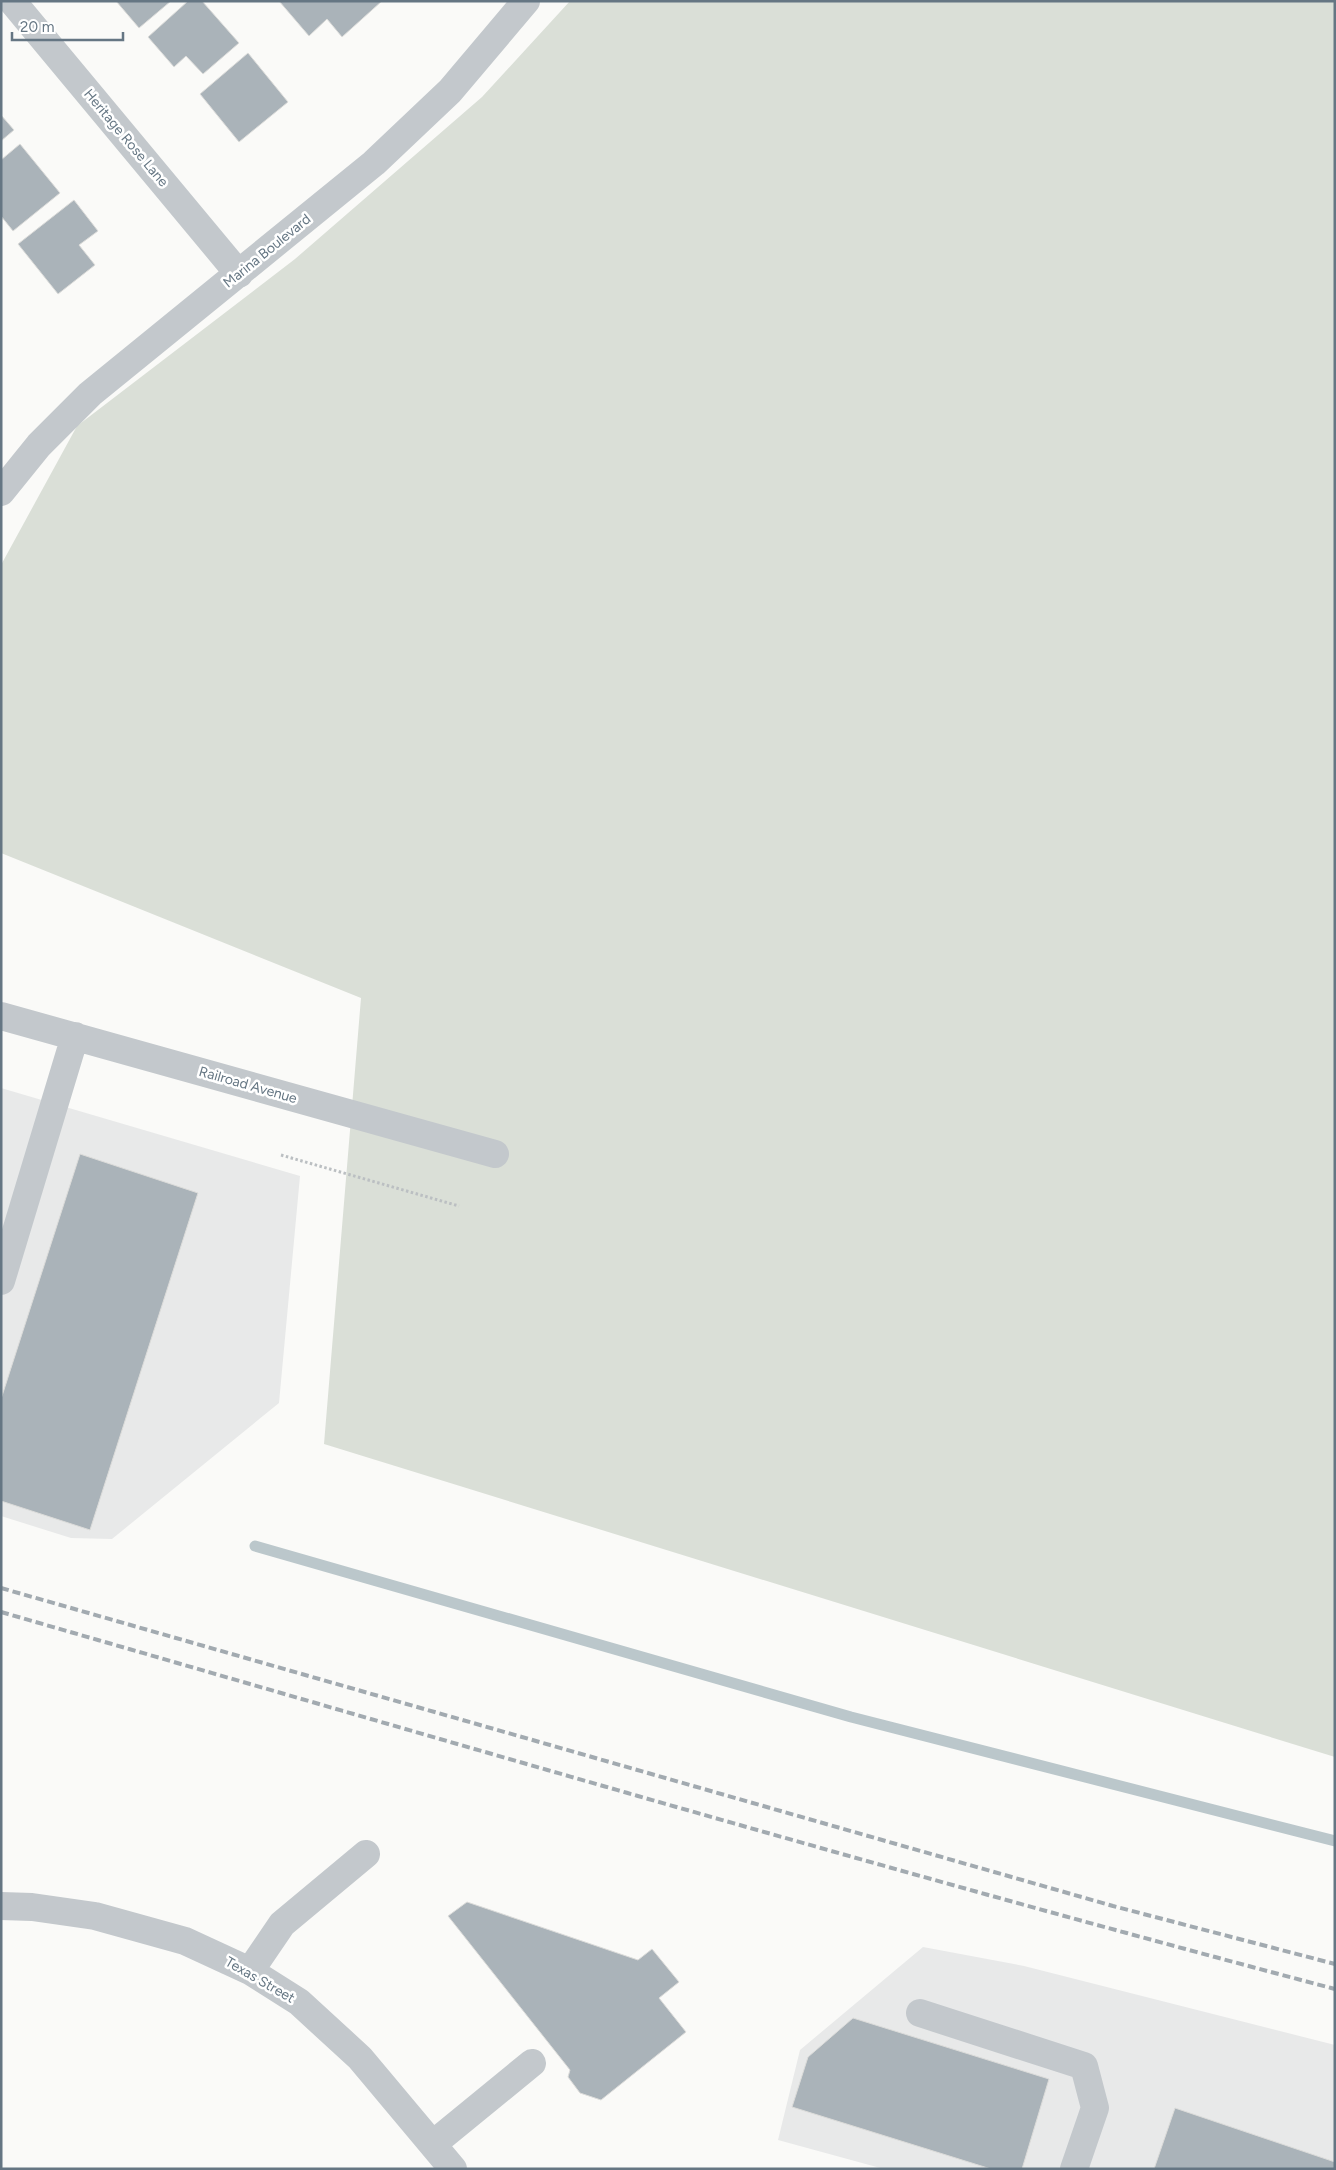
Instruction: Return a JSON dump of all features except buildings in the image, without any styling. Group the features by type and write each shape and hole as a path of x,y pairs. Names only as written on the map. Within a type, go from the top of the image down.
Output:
{"street":[{"name":"Heritage Rose Lane","path":"12,1 239,274"},
{"name":"Marina Boulevard","path":"1,492 39,445 90,394 374,163 450,91 526,1"},
{"name":"Railroad Avenue","path":"1,1016 495,1154"},
{"path":"1,1281 75,1036"},
{"path":"250,1971 282,1924 366,1854"},
{"name":"Texas Street","path":"1,1906 32,1907 96,1916 185,1941 250,1971 299,2002 360,2058 453,2169"},
{"path":"920,2013 1084,2066 1095,2108 1074,2169"},
{"path":"433,2144 532,2063"}],"path":[{"path":"281,1155 459,1206"}],"shaded area":[{"path":"570,1 1335,1 1335,1757 324,1444 361,998 1,853 1,565 77,426 295,259 482,97"},
{"path":"1,1088 300,1176 279,1403 112,1539 71,1538 1,1516"},
{"path":"923,1947 1024,1966 1335,2045 1335,2169 884,2169 778,2140 800,2050"}],"waterway":[{"path":"255,1546 851,1717 1335,1841"}],"railway":[{"path":"1,1588 1113,1906 1335,1964"},
{"path":"1,1612 834,1852 1335,1989"}]}
